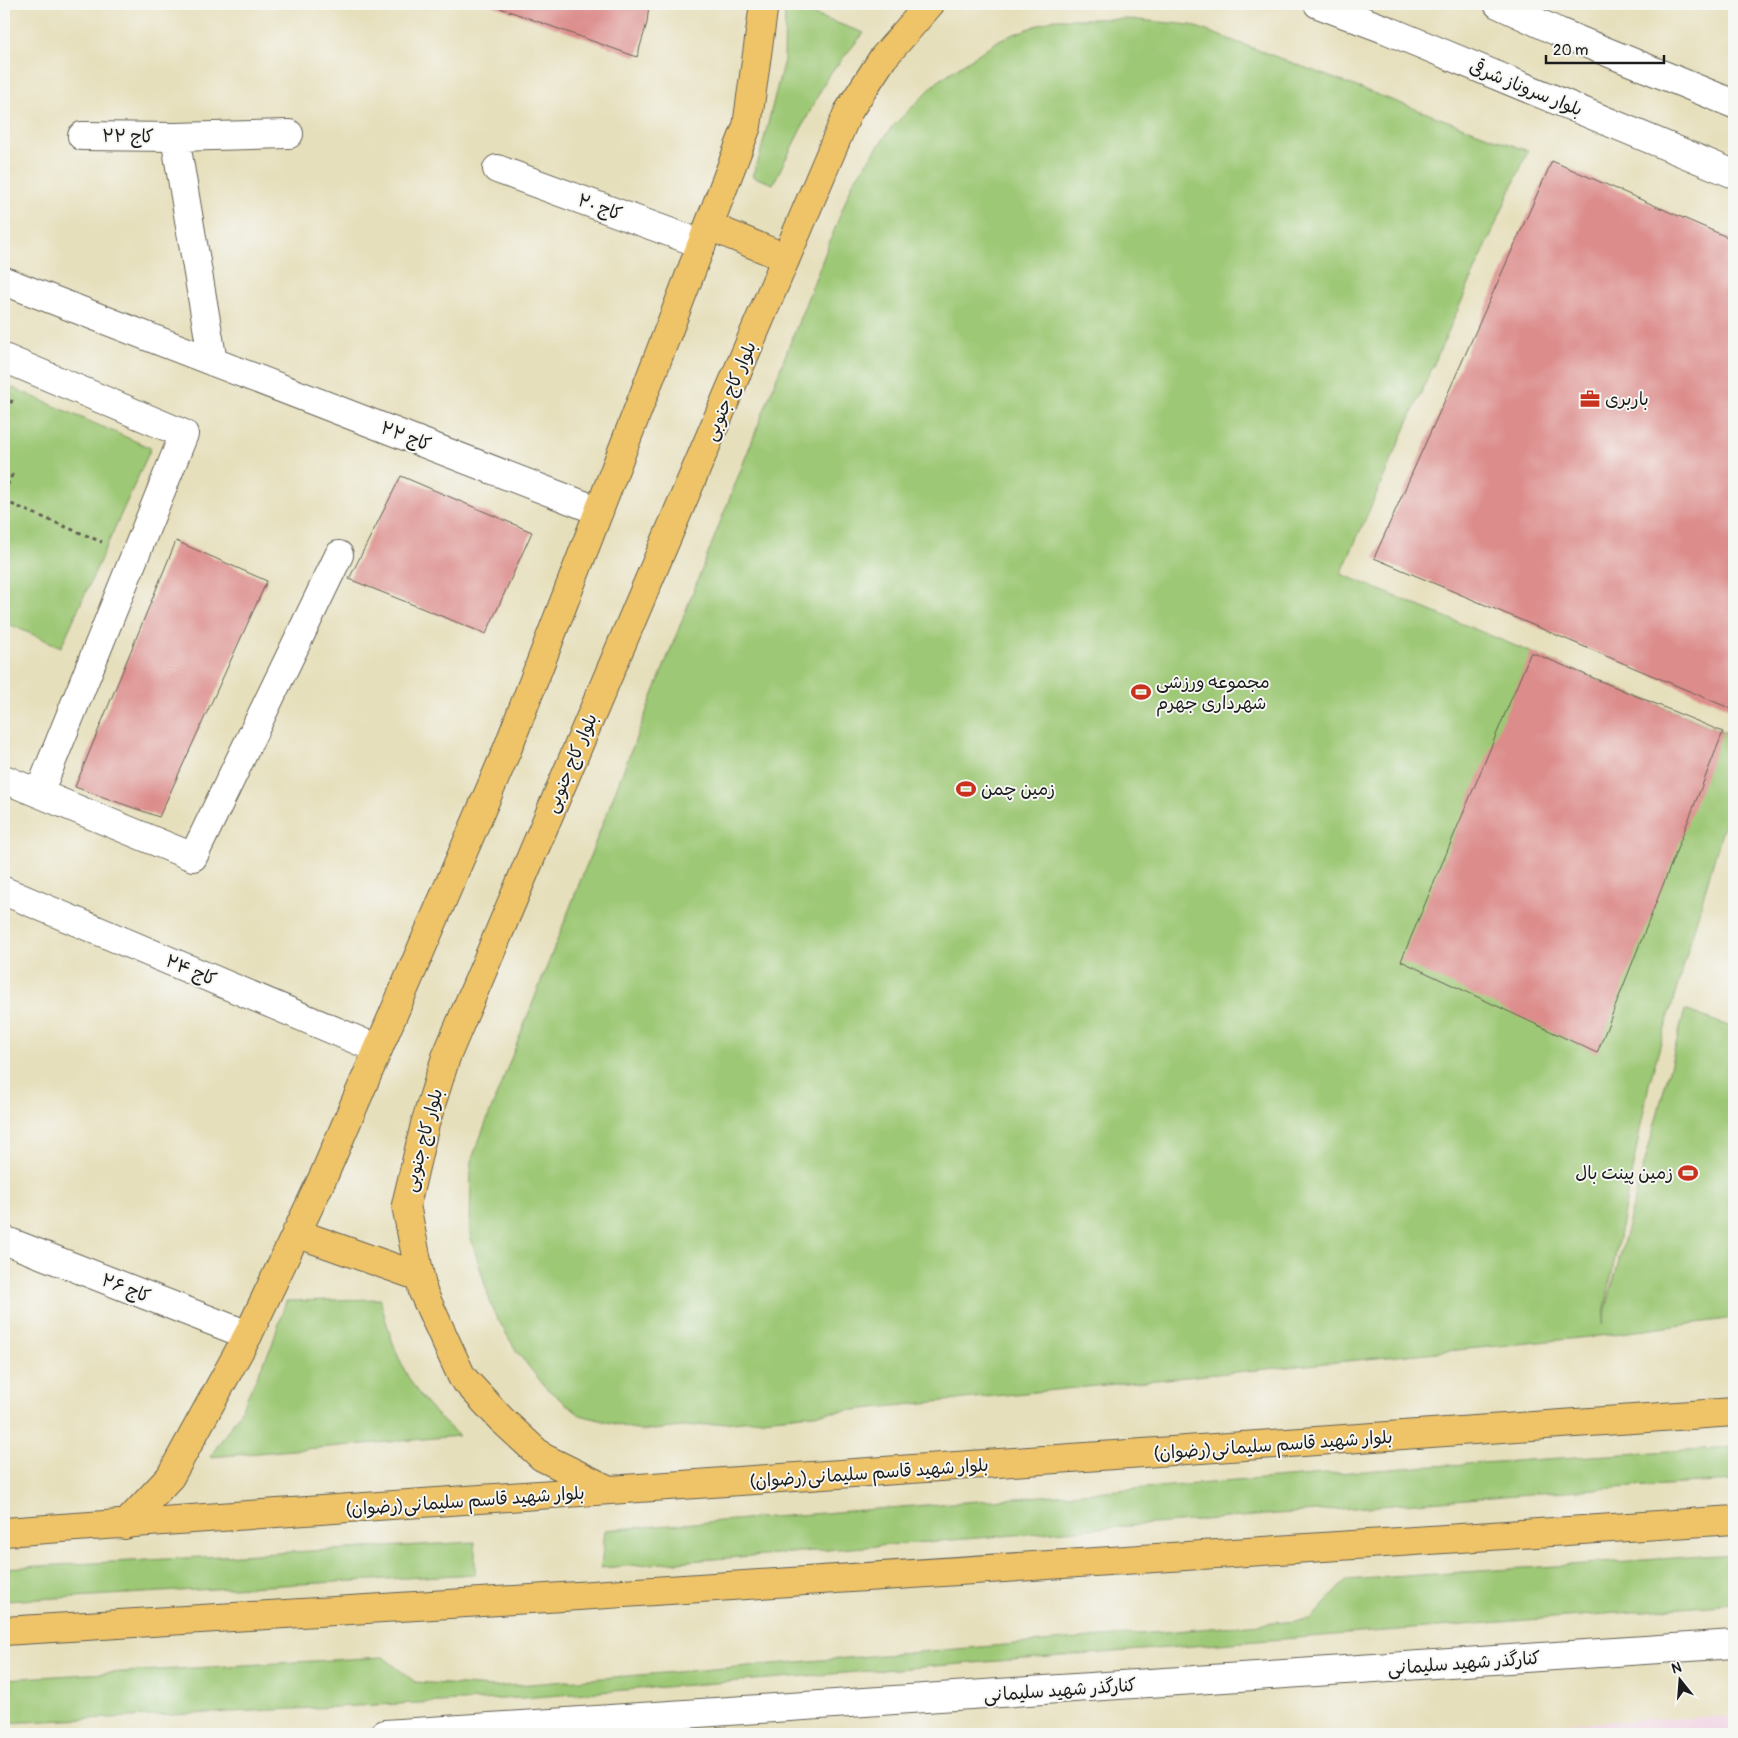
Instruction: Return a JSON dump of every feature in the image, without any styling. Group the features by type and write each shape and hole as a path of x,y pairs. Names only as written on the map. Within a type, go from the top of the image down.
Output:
{"main road":[{"path":"125,1525 170,1477 248,1335 324,1175 506,750 747,126 764,4"},
{"name":"بلوار کاج جنوبی","path":"610,1491 542,1457 462,1377 423,1292 406,1204 426,1124 446,1057 848,112 883,58 930,4"},
{"path":"706,235 786,258"},
{"path":"296,1234 420,1277"},
{"name":"بلوار شهید قاسم سلیمانی(رضوان)","path":"4,1532 1734,1412"},
{"path":"4,1631 1734,1520"}],"street":[{"name":"بلوار سروناز شرقی","path":"1322,4 1734,174"},
{"path":"1498,4 1534,10 1734,104"},
{"name":"کاج ۲۲","path":"82,136 175,137 289,134"},
{"name":"کاج ۲۲","path":"175,137 213,362"},
{"name":"کاج ۲۰","path":"497,169 706,235"},
{"name":"کاج ۲۲","path":"4,281 599,511"},
{"path":"4,358 184,434 39,793"},
{"path":"4,779 193,857 339,555"},
{"name":"کاج ۲۴","path":"4,891 378,1049"},
{"name":"کاج ۲۶","path":"4,1240 248,1335"},
{"name":"کنارگذر شهید سلیمانی","path":"385,1734 466,1732 1734,1644"}],"path":[{"path":"4,418 13,397"},
{"path":"4,472 12,475 4,493"},
{"path":"4,501 107,544"}],"shaded area":[{"path":"1734,1716 1734,1734 1546,1734 1554,1724"},
{"path":"1446,1728 1454,1734 1369,1734"}],"green space":[{"path":"785,4 864,33 828,76 773,184 752,176 760,155 784,60"},
{"name":"مجموعه ورزشی شهرداری جهرم","path":"1054,19 1128,19 1191,25 1528,151 1341,574 1734,736 1734,791 1649,1084 1602,1324 1685,1010 1734,1028 1734,1318 1599,1336 642,1431 580,1415 546,1388 517,1352 493,1311 470,1235 471,1161 853,182 891,128 939,80 1001,39"},
{"path":"4,384 151,448 61,647 4,622"},
{"path":"380,1299 392,1341 411,1381 431,1409 459,1436 210,1457 239,1414 272,1345 286,1301"},
{"path":"1734,1447 1734,1481 1579,1490 601,1568 605,1530 1403,1468"},
{"path":"475,1542 475,1574 4,1601 4,1568"},
{"path":"1734,1554 1734,1604 522,1698 4,1723 4,1679 383,1657 415,1682 493,1687 1310,1620 1346,1580"}],"building":[{"path":"489,4 649,4 647,23 637,57"},
{"name":"باربری","path":"1552,161 1734,240 1734,710 1374,558"},
{"path":"401,476 532,532 486,634 349,579"},
{"path":"176,541 267,581 159,817 75,787"},
{"path":"1531,652 1723,732 1597,1053 1401,961"}],"place":[{"name":"باربری","path":"1590,399"},
{"name":"مجموعه ورزشی شهرداری جهرم","path":"1141,692"},
{"name":"زمین چمن","path":"966,789"},
{"name":"زمین پینت بال","path":"1688,1173"}]}
